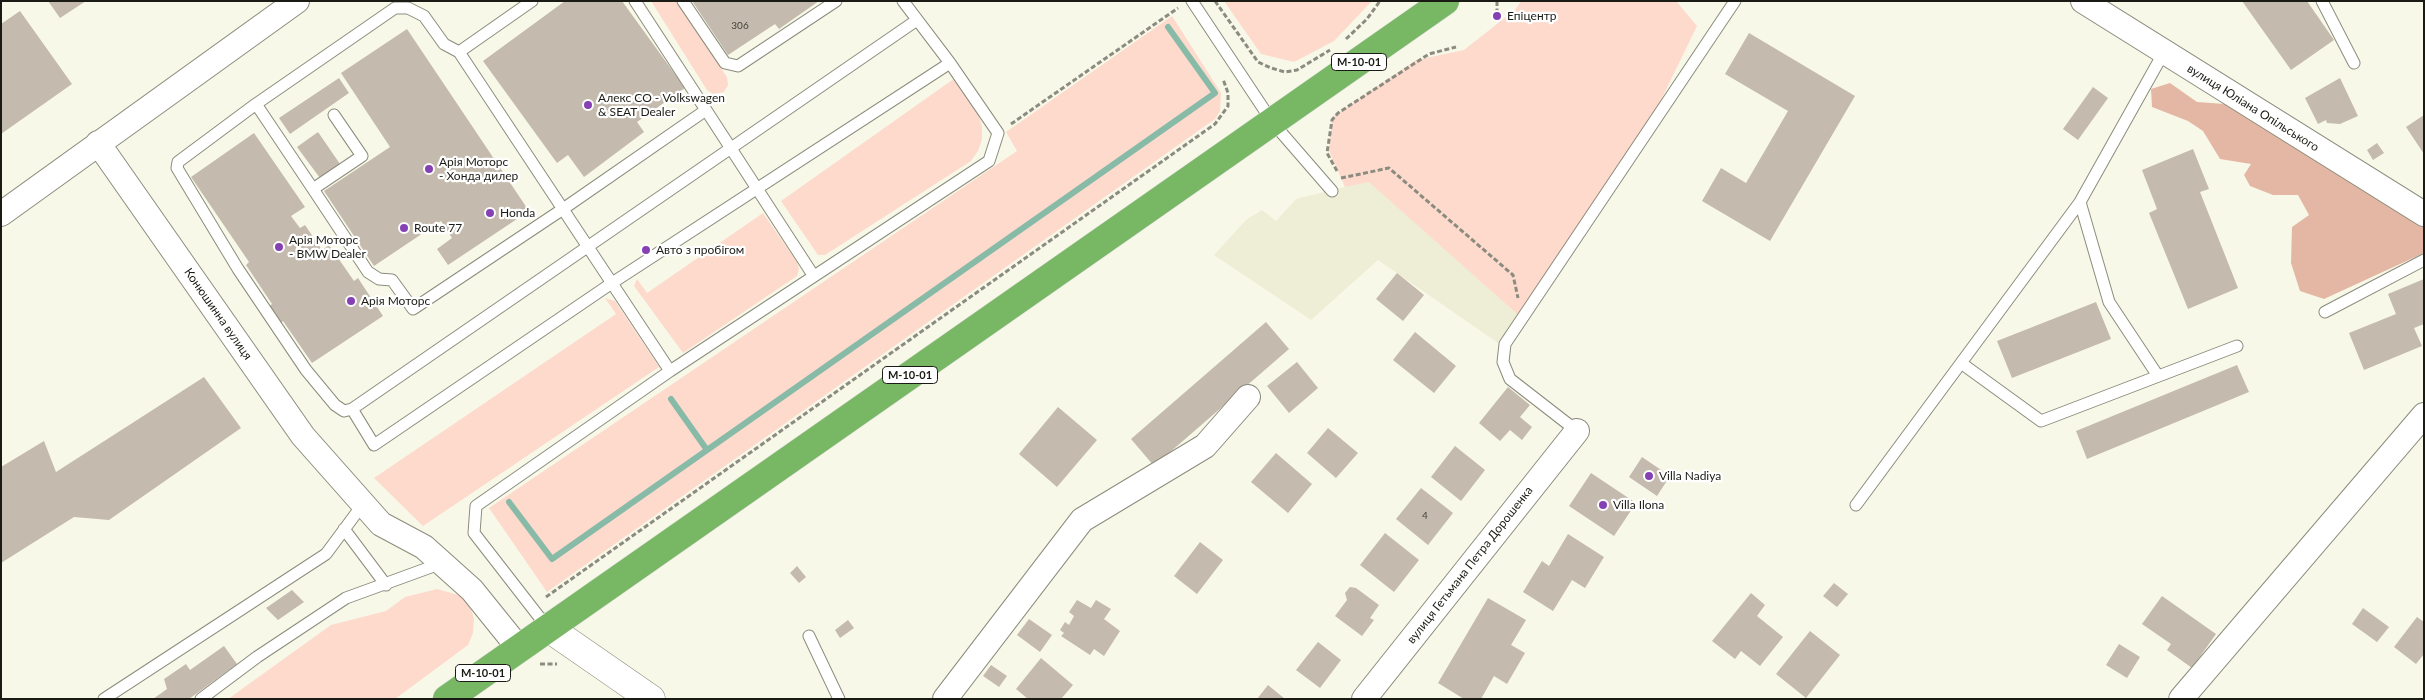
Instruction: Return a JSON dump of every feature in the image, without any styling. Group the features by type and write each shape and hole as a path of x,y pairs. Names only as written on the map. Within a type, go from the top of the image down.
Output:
{"highway":[{"name":"М-10-01","path":"447,699 528,656 547,627 1273,123 1445,1"}],"main road":[{"path":"547,627 651,699"}],"street":[{"path":"1,214 297,1"},
{"name":"вулиця Юліана Опільського","path":"2083,1 2424,214"},
{"name":"Конюшинна вулиця","path":"98,143 303,436 381,524 424,547 472,590 528,656"},
{"path":"945,699 1082,520 1204,446 1248,397"},
{"path":"2181,699 2424,415"},
{"name":"вулиця Гетьмана Петра Дорошенка","path":"1364,699 1577,431"}],"lane":[{"path":"460,52 532,1"},
{"path":"635,1 813,275"},
{"path":"683,1 726,63 738,66 836,1"},
{"path":"547,627 474,533 476,506 670,371 813,275 989,161 998,133 950,63 903,1"},
{"path":"1577,431 1517,385 1506,371 1503,353 1505,344 1735,1"},
{"path":"2322,1 2354,63"},
{"path":"1188,3 1273,123 1332,191"},
{"path":"670,371 588,246 563,209 460,52 444,44 424,16 408,8 395,8 256,104 178,162 176,168 238,269 306,370 335,405 344,411 352,409 588,246 730,148 917,20"},
{"path":"1856,505 2080,202 2164,52"},
{"path":"352,409 374,445 612,283 950,63"},
{"path":"256,104 368,272 379,279 392,280 413,309 563,209 706,110"},
{"path":"313,189 362,156 334,115"},
{"path":"2080,202 2108,302 2158,376"},
{"path":"2325,312 2424,260"},
{"path":"1962,363 2041,422 2237,346"},
{"path":"104,699 326,554 363,504"},
{"path":"344,529 386,585"},
{"path":"201,699 257,657 346,598 442,564"},
{"path":"810,636 838,699"}],"path":[{"path":"1173,1 1183,17"},
{"path":"1215,1 1258,62 1271,68 1285,72 1297,70 1333,48"},
{"path":"1340,43 1367,19 1380,1"},
{"path":"1497,1 1497,16"},
{"path":"998,133 1178,8 1188,3"},
{"path":"1456,47 1429,54 1338,112 1332,120 1327,153 1342,178 1389,168 1512,275 1522,316"},
{"path":"546,597 1215,124 1228,106 1228,93 1220,72"},
{"path":"528,656 563,665"}],"shaded area":[{"path":"651,1 676,1 727,77 728,85 724,92 713,94 707,90"},
{"path":"1224,1 1372,1 1334,41 1294,62 1261,54"},
{"path":"1521,1 1676,1 1697,26 1660,102 1518,315 1369,182 1345,187 1329,151 1334,116 1416,60 1464,50 1516,9"},
{"path":"1172,16 1221,93 1220,111 1215,119 547,592 489,508 1017,151 1006,132"},
{"path":"955,78 979,115 982,127 982,139 978,151 971,161 825,255 818,255 781,201"},
{"path":"2170,83 2197,102 2239,105 2424,220 2424,253 2324,299 2300,291 2291,263 2292,227 2309,215 2298,195 2273,195 2250,186 2244,175 2251,164 2220,159 2203,131 2188,121 2152,107 2151,89"},
{"path":"1369,181 1518,315 1498,343 1378,260 1311,320 1214,255 1247,219 1262,210 1276,221 1296,199"},
{"path":"763,213 797,262 799,269 797,276 683,353 634,286 637,279 647,293"},
{"path":"605,298 615,301 659,367 423,526 374,478 616,314"},
{"path":"437,589 462,596 470,606 474,619 473,633 468,645 395,699 228,699 331,625 386,611 405,597"}],"building":[{"path":"48,1 86,1 60,18"},
{"name":"Алекс CO - Volkswagen & SEAT Dealer","path":"565,1 622,1 685,88 637,122 644,132 584,177 568,155 557,163 483,61"},
{"path":"692,1 819,1 779,29 775,24 728,55"},
{"path":"2242,1 2307,1 2334,40 2291,70"},
{"path":"20,11 72,84 1,134 1,24"},
{"name":"Арія Моторс - Хонда дилер","path":"407,29 529,211 448,265 437,249 452,238 441,221 374,266 324,191 390,147 341,73"},
{"path":"1749,33 1855,96 1770,241 1702,201 1721,168 1746,183 1788,111 1725,74"},
{"path":"339,78 349,93 290,134 279,118"},
{"path":"2340,78 2358,116 2340,124 2327,123 2326,120 2318,124 2305,98"},
{"path":"2093,87 2108,98 2078,140 2063,129"},
{"path":"2424,115 2424,154 2406,127"},
{"path":"318,132 340,164 320,178 297,147"},
{"name":"Арія Моторс - BMW Dealer","path":"254,133 305,207 291,216 300,228 305,225 322,250 329,245 354,281 358,278 383,316 312,363 283,321 280,324 268,307 272,304 246,265 249,262 191,177"},
{"path":"2377,143 2384,153 2373,160 2367,150"},
{"path":"2193,149 2209,189 2200,192 2238,288 2188,309 2149,213 2157,209 2142,170"},
{"path":"1397,273 1424,295 1403,321 1376,299"},
{"path":"2424,279 2424,324 2414,328 2422,346 2364,370 2349,333 2396,314 2388,294"},
{"path":"2096,302 2111,339 2012,378 1997,341"},
{"path":"1266,322 1289,349 1154,466 1131,439"},
{"path":"1415,332 1456,366 1434,393 1393,360"},
{"path":"1297,362 1318,388 1289,413 1267,386"},
{"path":"2237,365 2249,392 2087,459 2076,431"},
{"path":"204,377 241,428 109,520 74,517 1,563 1,467 44,441 56,472"},
{"path":"1508,387 1530,405 1520,417 1532,427 1522,440 1510,430 1500,441 1479,423"},
{"path":"1058,407 1097,440 1057,487 1019,454"},
{"path":"1328,428 1358,453 1336,478 1307,453"},
{"path":"1455,446 1485,470 1461,501 1431,477"},
{"path":"1276,453 1312,484 1288,513 1251,482"},
{"name":"Villa Nadiya","path":"1642,457 1670,476 1657,496 1629,477"},
{"name":"Villa Ilona","path":"1591,473 1636,503 1614,536 1569,506"},
{"path":"1421,488 1453,513 1428,545 1396,519"},
{"path":"1385,533 1419,560 1394,592 1360,565"},
{"path":"1568,534 1604,557 1585,588 1572,580 1553,611 1523,592 1542,561 1549,566"},
{"path":"1200,542 1223,560 1197,594 1174,576"},
{"path":"797,566 806,577 799,583 790,573"},
{"path":"1834,583 1848,594 1837,607 1823,596"},
{"path":"1350,587 1356,588 1379,605 1370,618 1374,620 1362,636 1335,616 1347,600 1345,593"},
{"path":"292,590 304,602 278,620 266,608"},
{"path":"1751,593 1765,605 1757,616 1783,637 1760,666 1741,651 1735,659 1712,641"},
{"path":"2162,596 2216,634 2192,668 2167,650 2171,644 2142,624"},
{"path":"1488,598 1526,620 1511,645 1525,653 1507,684 1494,676 1481,699 1464,699 1438,683"},
{"path":"1077,600 1091,608 1096,600 1111,609 1104,619 1120,631 1104,656 1094,649 1090,655 1061,636 1064,633 1060,630 1065,622 1069,625 1074,616 1069,612"},
{"path":"2363,608 2389,627 2377,642 2352,624"},
{"path":"2417,617 2424,622 2424,654 2416,664 2394,647"},
{"path":"1029,619 1052,635 1040,652 1017,635"},
{"path":"848,620 854,628 840,638 835,630"},
{"path":"1810,631 1840,655 1806,698 1776,674"},
{"path":"1318,642 1341,660 1320,688 1296,670"},
{"path":"2119,644 2140,657 2127,678 2106,665"},
{"path":"224,646 237,664 189,699 153,699 167,689 164,679 186,664 190,670"},
{"path":"1041,658 1073,685 1061,699 1028,699 1016,689"},
{"path":"991,665 1007,676 999,687 983,676"},
{"path":"1268,685 1285,699 1257,699"}],"waterway":[{"path":"509,502 552,559 1215,93 1168,27"},
{"path":"671,399 707,450"}],"place":[{"name":"Епіцентр","path":"1497,16"},
{"name":"Алекс CO - Volkswagen & SEAT Dealer","path":"588,105"},
{"name":"Арія Моторс - Хонда дилер","path":"429,169"},
{"name":"Honda","path":"490,213"},
{"name":"Route 77","path":"404,228"},
{"name":"Арія Моторс - BMW Dealer","path":"279,247"},
{"name":"Авто з пробігом","path":"646,250"},
{"name":"Арія Моторс","path":"351,301"},
{"name":"Villa Nadiya","path":"1649,476"},
{"name":"Villa Ilona","path":"1603,505"}]}
